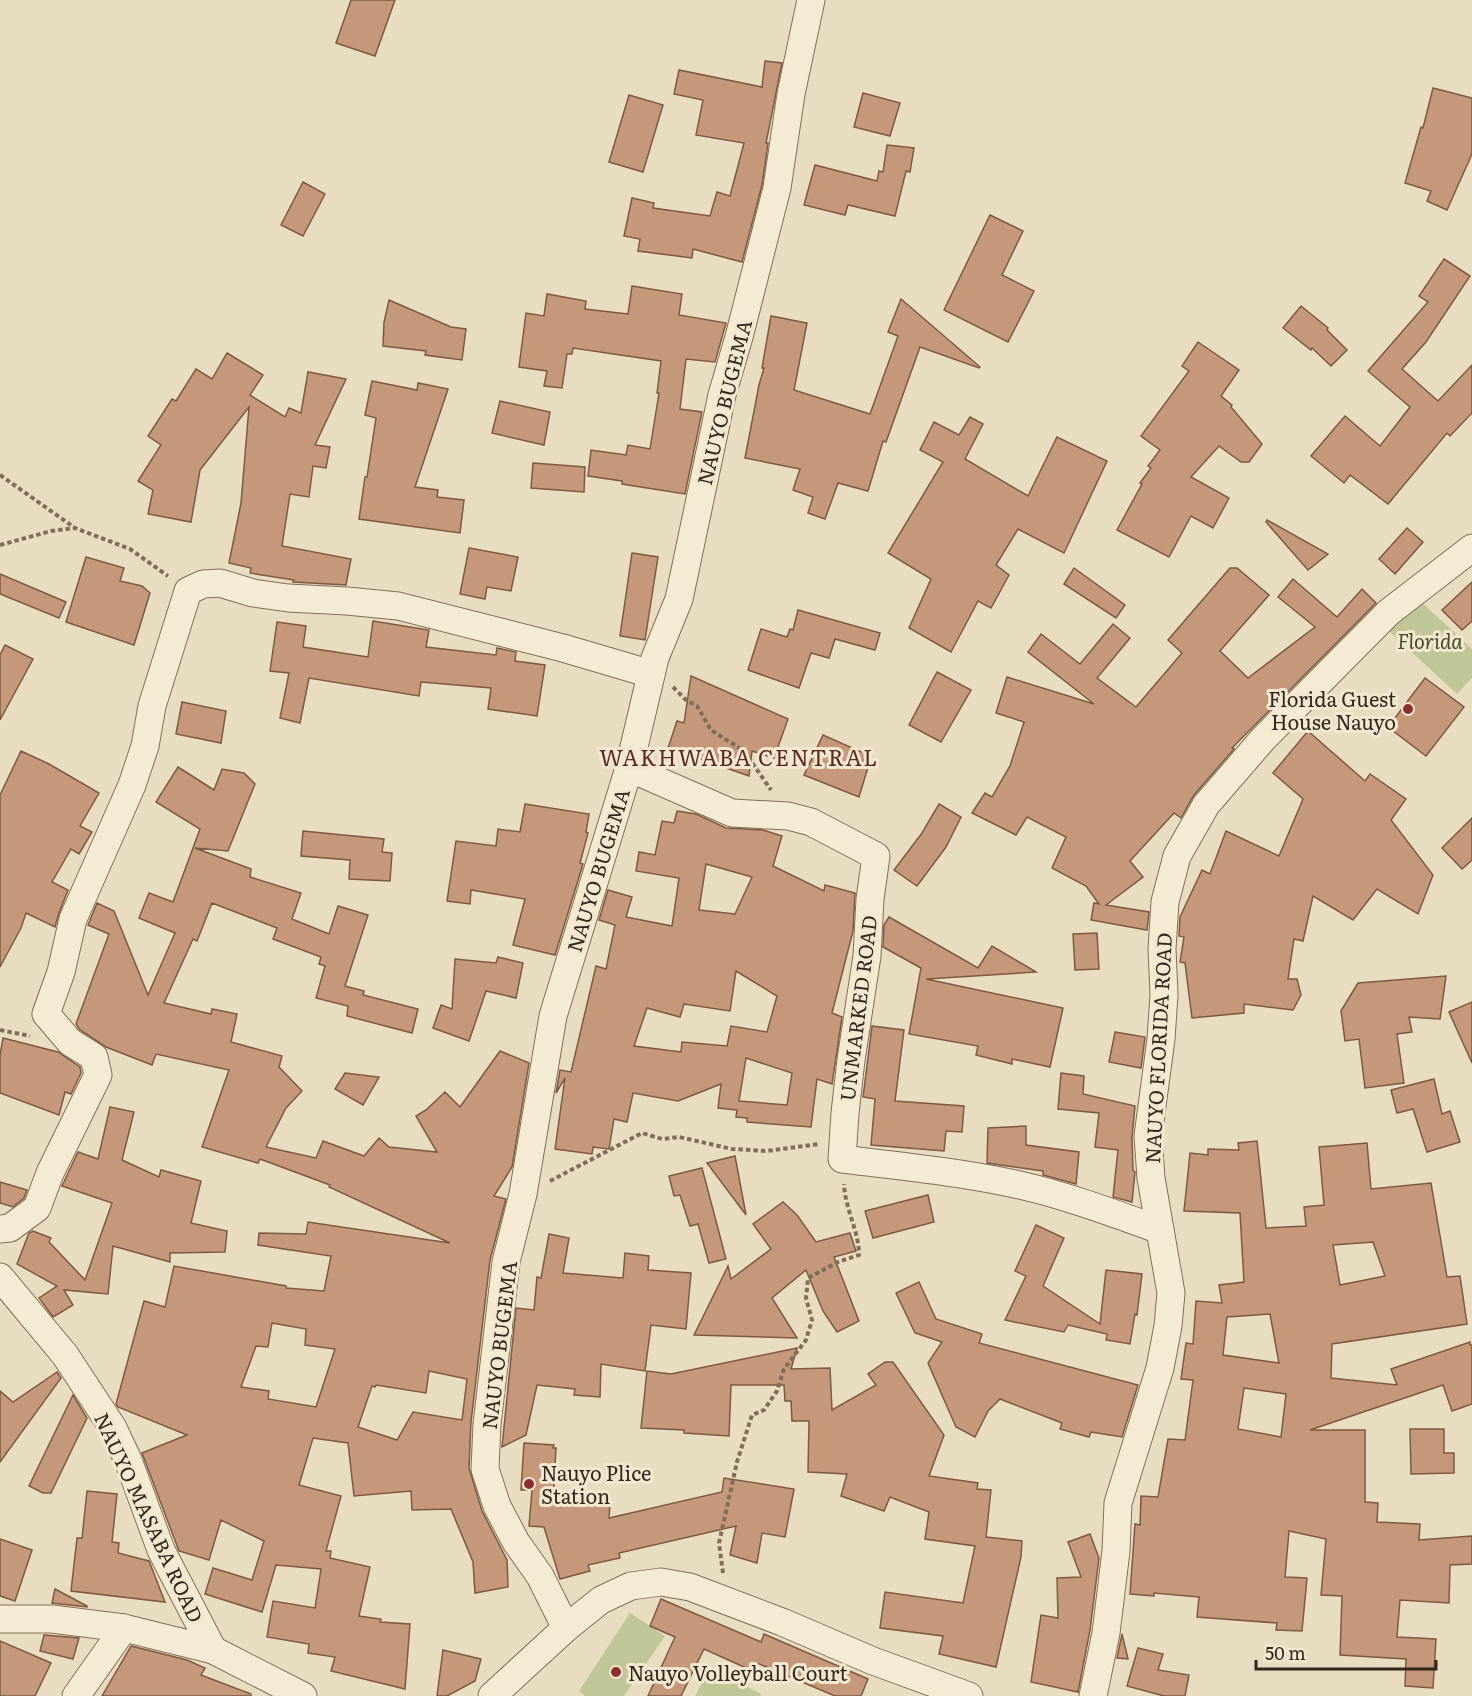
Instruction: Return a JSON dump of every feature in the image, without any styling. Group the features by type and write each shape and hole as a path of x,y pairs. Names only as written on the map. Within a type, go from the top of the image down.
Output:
{"street":[{"name":"NAUYO BUGEMA","path":"566,1628 540,1576 516,1542 497,1506 485,1469 487,1424 506,1262 523,1194 553,1016 629,768 655,658 679,599 688,563 692,532 722,395 777,188 791,94 811,0"},
{"name":"NAUYO FLORIDA ROAD","path":"1093,1696 1106,1633 1116,1551 1118,1503 1151,1398 1168,1326 1171,1293 1151,1178 1148,1136 1161,1039 1165,902 1177,856 1206,805 1263,739 1389,612 1472,548"},
{"path":"0,1229 10,1228 38,1208 50,1173 98,1075 94,1057 70,1042 46,1014 61,972 73,919 132,785 145,746 152,706 188,591 203,584 220,583 277,597 398,606 563,648 651,674"},
{"path":"629,768 732,813 788,816"},
{"name":"UNMARKED ROAD","path":"788,816 811,822 876,856 870,899 867,956 848,1082 842,1159"},
{"path":"842,1159 974,1176 1017,1185 1160,1230"},
{"name":"NAUYO MASABA ROAD","path":"0,1277 65,1355 113,1428 128,1460 161,1550 213,1650"},
{"path":"492,1696 566,1628 601,1600 631,1586 662,1582 690,1587 782,1622 873,1661 969,1696"},
{"path":"0,1619 52,1619 124,1628 213,1650 303,1696"},
{"path":"76,1696 124,1628"}],"path":[{"path":"0,476 75,528 130,549 188,591"},
{"path":"0,545 51,531 75,528"},
{"path":"651,674 697,706 711,730 744,751 788,816"},
{"path":"523,1194 642,1133 662,1139 679,1137 732,1149 767,1151 832,1142 842,1159 845,1199 859,1244 859,1255 838,1262 808,1278 806,1298 812,1320 806,1340 784,1369 777,1391 764,1410 752,1415 736,1462 719,1543 726,1602"}],"green space":[{"name":"Florida","path":"1418,599 1472,649 1472,678 1457,694 1389,631"},
{"name":"Nauyo Volleyball Court","path":"630,1613 665,1636 624,1696 585,1696 579,1691"},
{"path":"710,1668 761,1694 760,1696 695,1696"}],"building":[{"path":"351,0 395,0 375,56 336,43"},
{"path":"765,61 782,63 766,143 768,143 762,185 742,262 693,249 692,258 638,251 640,239 624,236 632,198 654,203 653,208 710,216 717,192 730,196 744,143 696,135 703,100 674,94 679,70 762,87"},
{"path":"1433,88 1472,98 1472,154 1447,210 1427,201 1431,191 1405,183"},
{"path":"863,93 900,103 890,136 854,127"},
{"path":"629,95 663,105 643,172 609,162"},
{"path":"887,145 914,148 910,172 906,171 895,216 848,205 845,215 804,205 815,165 877,181 879,171 883,172"},
{"path":"303,182 325,194 303,236 281,225"},
{"path":"990,215 1023,231 1002,275 1034,291 1008,342 944,310"},
{"path":"1444,259 1470,276 1426,342 1402,369 1438,401 1472,365 1472,413 1450,436 1447,433 1388,504 1350,475 1344,483 1311,456 1345,416 1380,446 1410,407 1368,371 1428,302 1419,296"},
{"path":"632,286 682,294 679,315 726,323 715,362 686,359 680,409 702,412 685,494 588,476 591,450 626,455 628,445 650,449 659,393 657,393 661,361 573,348 572,354 567,354 562,388 544,386 547,371 519,367 526,313 544,316 547,294 586,301 585,309 628,314"},
{"path":"901,299 980,367 920,347 886,442 883,441 868,491 838,483 825,519 808,513 813,497 793,490 800,469 745,458 764,368 762,368 771,316 807,323 794,390 870,414 898,336 888,332"},
{"path":"389,300 451,327 466,329 462,360 425,355 426,351 383,346 384,322"},
{"path":"1301,306 1328,328 1327,330 1347,350 1331,366 1312,348 1311,350 1283,328"},
{"path":"1198,342 1239,370 1221,396 1232,405 1231,407 1262,444 1249,462 1241,462 1219,446 1191,477 1229,498 1213,528 1191,516 1169,557 1117,530 1142,484 1140,483 1151,468 1148,466 1160,450 1141,436 1189,371 1182,366"},
{"path":"227,353 263,375 250,395 285,417 289,408 301,413 308,372 346,379 315,445 330,447 326,468 313,466 309,497 290,494 282,546 351,559 346,585 293,582 294,580 250,573 251,568 229,563 241,503 249,407 200,470 191,522 148,514 153,490 138,481 161,445 148,436 172,399 176,401 196,369 212,379"},
{"path":"372,381 417,390 418,383 448,389 415,487 438,490 437,497 464,500 460,533 359,519 376,418 365,415"},
{"path":"500,401 550,412 544,445 492,433"},
{"path":"970,417 983,424 965,459 1028,496 1057,437 1107,461 1064,553 1018,529 996,565 1009,575 991,608 978,601 951,652 909,628 931,579 888,553 943,462 920,450 934,422 959,435"},
{"path":"533,463 585,467 584,492 531,488"},
{"path":"1267,520 1328,554 1308,570 1266,522"},
{"path":"1407,528 1423,542 1395,574 1379,559"},
{"path":"469,548 518,557 511,591 487,587 485,599 460,594"},
{"path":"632,553 658,557 645,640 620,636"},
{"path":"86,557 124,568 120,581 142,586 150,593 134,645 66,622"},
{"path":"1074,568 1125,605 1116,618 1064,584"},
{"path":"1230,568 1237,568 1269,595 1220,651 1248,678 1315,627 1278,597 1293,579 1337,617 1362,589 1376,603 1232,748 1234,749 1194,795 1181,818 1174,813 1130,861 1143,877 1106,905 1149,912 1147,930 1091,920 1094,903 1099,904 1086,886 1052,868 1066,837 1027,817 1016,835 972,813 985,793 992,797 1010,766 1024,722 996,713 1007,677 1094,704 1028,652 1041,634 1080,664 1113,624 1130,638 1097,678 1136,707 1182,653 1168,640"},
{"path":"0,574 66,602 59,618 0,594"},
{"path":"1472,582 1472,621 1462,630 1442,610"},
{"path":"798,610 880,633 875,650 835,639 829,658 811,653 799,688 748,670 761,629 787,637 790,629 793,630"},
{"path":"373,621 429,630 426,647 496,655 497,648 516,652 515,661 545,665 537,716 488,709 491,688 421,682 419,696 309,678 300,723 280,718 289,673 270,671 277,622 306,626 303,647 368,657"},
{"path":"5,645 33,659 0,720 0,655"},
{"path":"937,672 971,690 941,742 909,725"},
{"path":"691,676 788,719 774,758 752,751 749,776 668,748 677,721 684,723"},
{"path":"1425,678 1464,707 1426,756 1388,727"},
{"path":"182,702 226,711 221,743 176,734"},
{"path":"1308,731 1365,781 1370,774 1406,799 1391,820 1433,875 1418,914 1377,889 1353,920 1313,896 1303,941 1294,939 1288,979 1297,979 1301,995 1293,1010 1244,1004 1244,1013 1192,1018 1185,963 1180,962 1184,937 1179,936 1180,917 1202,870 1210,874 1226,831 1279,856 1303,799 1273,773"},
{"path":"823,735 866,754 863,760 869,764 859,797 804,775"},
{"path":"21,751 49,764 99,793 80,826 92,832 79,854 71,849 52,882 68,890 55,927 26,913 21,928 0,967 0,795"},
{"path":"178,767 214,790 222,769 244,773 255,784 228,851 195,848 251,869 250,877 301,893 292,919 329,934 338,906 368,915 345,986 364,991 363,995 418,1009 412,1033 347,1016 348,1006 316,998 325,966 319,964 321,957 273,939 277,928 212,903 197,941 193,939 164,1003 211,1014 212,1009 237,1014 231,1042 282,1056 279,1067 302,1091 286,1108 266,1147 316,1158 323,1141 364,1156 379,1138 389,1147 437,1152 416,1116 445,1092 460,1107 500,1051 529,1063 512,1167 494,1196 506,1199 490,1260 471,1422 469,1468 482,1511 507,1560 508,1587 475,1593 473,1562 451,1509 412,1510 411,1491 354,1496 348,1443 313,1438 299,1485 341,1496 326,1551 331,1551 330,1558 370,1567 359,1616 381,1619 380,1622 410,1624 405,1689 331,1671 335,1657 308,1653 309,1644 267,1637 273,1601 315,1608 321,1569 276,1565 262,1612 205,1594 213,1568 252,1580 264,1541 221,1520 209,1560 179,1551 142,1453 187,1435 118,1407 116,1404 144,1301 165,1307 174,1266 286,1286 286,1288 324,1291 331,1256 258,1245 259,1233 306,1234 308,1222 450,1243 329,1187 330,1185 260,1159 258,1163 202,1147 229,1070 156,1054 152,1065 106,1047 80,1030 76,1024 109,934 88,925 97,903 114,911 148,995 175,933 139,918 149,893 173,902 200,829 156,802","holes":["272,1323 306,1329 305,1345 335,1349 316,1407 268,1399 269,1391 241,1387 256,1346 268,1347","429,1371 467,1379 462,1420 413,1412 397,1440 358,1427 372,1386 426,1393"]},
{"path":"525,804 589,814 586,832 588,833 580,863 583,864 555,955 513,945 525,899 471,890 470,904 447,901 456,841 496,846 498,829 520,832"},
{"path":"939,804 961,817 946,847 917,886 894,870 922,833"},
{"path":"677,811 696,814 726,828 763,830 782,836 773,866 824,891 825,885 855,893 853,931 832,1013 842,1017 832,1084 817,1079 811,1127 747,1122 747,1118 736,1117 737,1110 718,1108 721,1084 678,1101 633,1093 627,1122 614,1119 609,1149 593,1147 592,1154 555,1149 565,1078 556,1093 560,1070 571,1072 596,966 606,969 615,925 599,920 608,890 632,897 626,917 672,926 679,878 636,871 639,852 655,855 662,821 674,823","holes":["706,864 752,877 735,914 699,910","736,971 777,996 767,1032 731,1026 727,1046 682,1042 681,1052 634,1046 647,1008 680,1017 684,1004 730,1011","746,1058 792,1073 787,1105 739,1101"]},
{"path":"1472,818 1472,860 1462,869 1442,848"},
{"path":"303,831 384,839 382,852 392,853 390,881 349,879 350,860 301,856"},
{"path":"889,917 978,968 992,946 1036,972 926,979 1063,1008 1050,1067 1012,1059 1012,1064 976,1055 978,1046 909,1034 921,968 883,947 884,925"},
{"path":"1097,933 1099,969 1075,970 1073,934"},
{"path":"498,957 523,963 516,998 486,991 469,1041 433,1028 441,1005 452,1009 455,959 496,963"},
{"path":"1446,976 1440,1019 1409,1017 1412,1032 1397,1034 1404,1083 1365,1088 1359,1039 1345,1041 1341,1011 1358,983"},
{"path":"1472,1002 1472,1063 1449,1012"},
{"path":"872,1026 904,1030 895,1101 964,1106 962,1132 946,1131 944,1151 871,1145 875,1099 863,1097"},
{"path":"1115,1032 1145,1037 1141,1068 1109,1062"},
{"path":"3,1038 58,1052 80,1067 81,1073 71,1094 65,1092 59,1115 0,1093 0,1055"},
{"path":"345,1073 379,1077 363,1105 335,1089"},
{"path":"1061,1073 1084,1076 1083,1094 1135,1106 1132,1137 1133,1170 1135,1172 1132,1202 1113,1197 1118,1150 1095,1147 1099,1113 1058,1109"},
{"path":"1434,1079 1442,1114 1450,1111 1460,1142 1427,1152 1413,1109 1397,1113 1391,1090"},
{"path":"110,1107 134,1112 122,1160 159,1177 161,1170 201,1181 191,1223 227,1231 225,1252 170,1253 170,1262 113,1246 108,1294 64,1290 73,1305 53,1317 39,1298 57,1286 17,1264 29,1233 33,1231 51,1238 49,1242 85,1280 112,1203 62,1186 78,1152 98,1159"},
{"path":"1026,1126 1026,1145 1079,1152 1076,1184 1043,1175 1043,1171 987,1163 988,1128"},
{"path":"1257,1141 1266,1228 1306,1226 1304,1207 1324,1205 1319,1147 1367,1143 1371,1189 1431,1183 1447,1277 1460,1276 1467,1324 1332,1344 1331,1378 1397,1385 1391,1369 1470,1342 1472,1345 1472,1404 1452,1411 1443,1385 1310,1430 1365,1430 1365,1502 1378,1503 1377,1522 1420,1524 1419,1540 1472,1536 1472,1564 1450,1565 1449,1603 1400,1600 1397,1637 1436,1639 1433,1688 1405,1686 1406,1659 1340,1655 1342,1596 1321,1595 1326,1539 1289,1531 1285,1577 1307,1578 1302,1631 1276,1630 1277,1623 1197,1617 1199,1597 1154,1593 1154,1596 1130,1594 1135,1524 1140,1525 1141,1496 1158,1497 1168,1439 1185,1440 1193,1380 1181,1379 1186,1343 1193,1344 1196,1301 1222,1303 1219,1285 1244,1282 1240,1213 1184,1211 1190,1153 1208,1155 1208,1149 1239,1150 1238,1143","holes":["1373,1242 1385,1276 1340,1285 1333,1245","1270,1314 1279,1363 1223,1355 1227,1317","1244,1388 1286,1394 1281,1437 1238,1429"]},
{"path":"735,1156 746,1215 707,1163"},
{"path":"702,1168 726,1259 709,1263 698,1224 690,1226 680,1195 674,1196 669,1176"},
{"path":"0,1182 27,1190 24,1198 13,1207 0,1203"},
{"path":"928,1195 934,1222 873,1238 865,1211"},
{"path":"783,1202 797,1215 816,1242 850,1233 856,1251 834,1257 859,1321 837,1332 823,1311 806,1270 772,1298 797,1338 694,1335 728,1266 731,1279 771,1249 753,1224"},
{"path":"1036,1225 1064,1238 1043,1286 1100,1324 1106,1270 1142,1274 1137,1315 1135,1314 1130,1344 1106,1340 1107,1334 1068,1325 1064,1332 1005,1320 1026,1276 1015,1271"},
{"path":"549,1234 569,1238 563,1273 623,1278 625,1253 649,1256 648,1270 691,1273 686,1329 651,1325 645,1371 601,1364 600,1397 574,1395 575,1389 537,1385 526,1435 502,1447 516,1308 534,1310 537,1277 541,1278"},
{"path":"919,1282 936,1319 982,1334 979,1343 1138,1385 1122,1437 1091,1432 1089,1437 1060,1429 1062,1423 1000,1399 988,1411 975,1437 956,1427 928,1363 942,1342 915,1333 896,1293"},
{"path":"797,1348 791,1369 830,1368 832,1410 876,1385 868,1374 885,1362 893,1362 944,1435 929,1476 978,1483 977,1489 991,1490 986,1537 1022,1541 1021,1557 996,1667 939,1654 943,1636 880,1628 885,1592 963,1603 975,1546 925,1539 929,1512 890,1497 884,1511 841,1496 847,1474 808,1472 809,1421 792,1421 791,1401 785,1401 784,1385 731,1385 729,1436 684,1433 684,1430 641,1428 647,1371 671,1374"},
{"path":"57,1372 61,1378 0,1462 0,1391 13,1402"},
{"path":"73,1395 87,1418 51,1493 43,1493 29,1486"},
{"path":"1410,1429 1444,1429 1444,1453 1454,1453 1454,1473 1411,1474"},
{"path":"524,1443 554,1445 553,1448 556,1448 553,1501 610,1504 609,1518 722,1492 724,1478 794,1489 785,1537 762,1533 757,1563 730,1555 736,1526 619,1553 620,1558 588,1565 590,1571 560,1579 544,1527 529,1526 532,1490 521,1490"},
{"path":"87,1491 117,1494 112,1542 119,1543 118,1553 149,1561 165,1602 71,1591 77,1538 82,1538"},
{"path":"1090,1534 1099,1558 1090,1630 1078,1692 1031,1682 1041,1615 1058,1618 1057,1578 1081,1577 1068,1542"},
{"path":"0,1539 32,1550 15,1601 0,1596"},
{"path":"55,1589 87,1606 87,1607 52,1603"},
{"path":"661,1599 761,1642 764,1634 868,1679 861,1696 835,1696 757,1663 753,1671 704,1649 681,1696 648,1696 675,1637 650,1626"},
{"path":"1122,1634 1128,1659 1117,1658"},
{"path":"44,1635 79,1638 73,1659 40,1651"},
{"path":"0,1641 51,1663 35,1696 0,1696"},
{"path":"131,1646 187,1660 205,1668 201,1675 251,1694 251,1696 102,1696"},
{"path":"1138,1648 1163,1654 1158,1670 1189,1675 1185,1696 1164,1696 1127,1686"},
{"path":"443,1650 481,1659 475,1681 447,1696 437,1696"}],"place":[{"name":"Florida Guest House Nauyo","path":"1408,709"},
{"name":"Nauyo Plice Station","path":"529,1484"},
{"name":"Nauyo Volleyball Court","path":"616,1672"}],"district":[{"name":"WAKHWABA CENTRAL","path":"739,756"}]}
